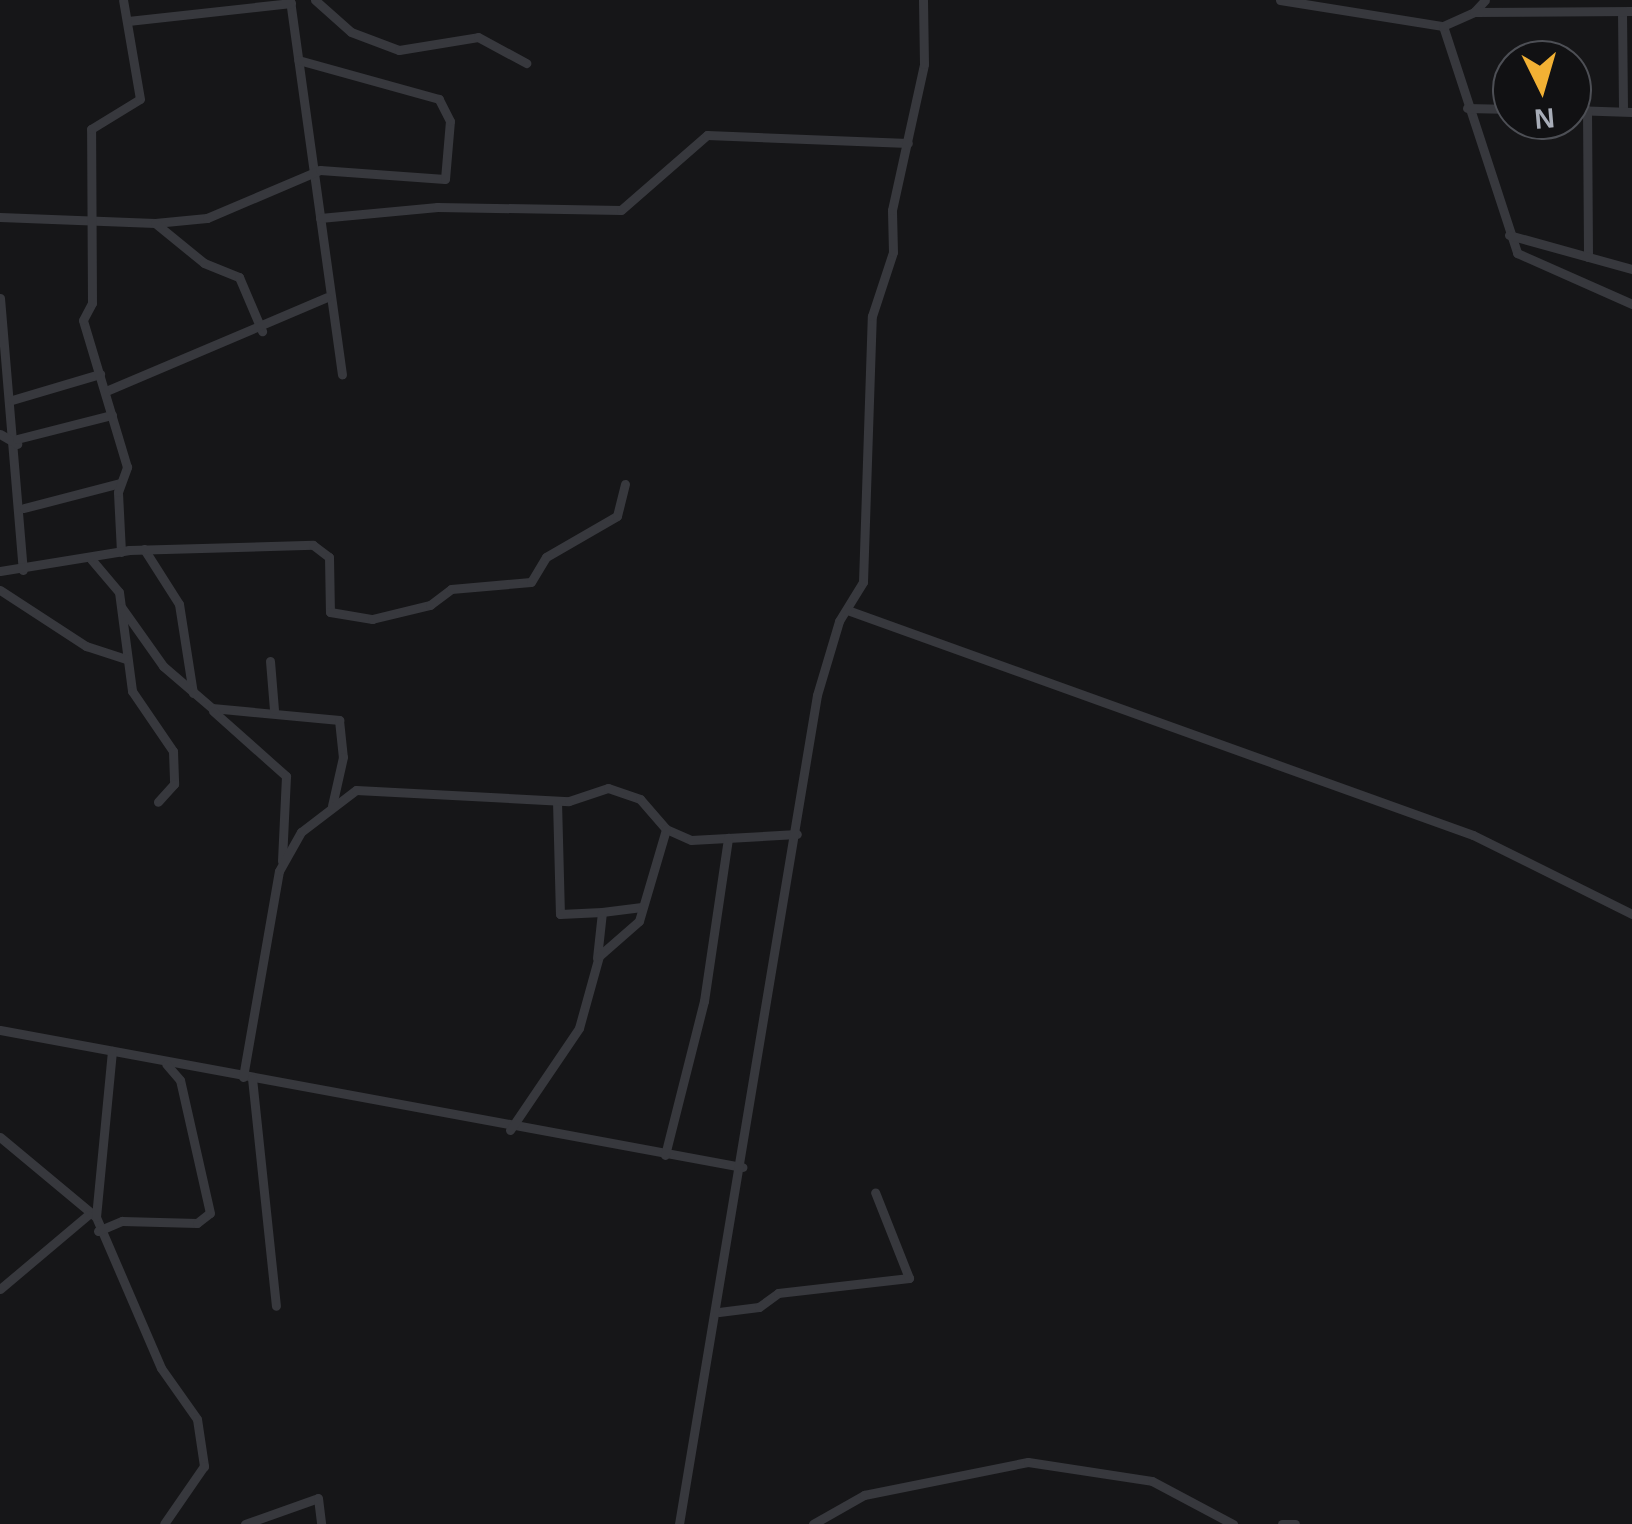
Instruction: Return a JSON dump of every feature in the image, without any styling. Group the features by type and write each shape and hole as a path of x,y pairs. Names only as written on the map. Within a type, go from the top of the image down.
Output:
{"street":[{"path":"122,552 120,484 127,466 84,325 92,222 91,129 140,99 123,0"},
{"path":"315,0 351,32 399,50 478,37 526,63"},
{"path":"679,1524 719,1312 798,834 817,695 850,611 870,528 863,466 877,360 872,316 893,252 924,64 923,0"},
{"path":"1280,0 1443,26 1458,15 1474,12 1627,11 1627,112 1592,110"},
{"path":"1458,15 1460,0"},
{"path":"1474,12 1485,0"},
{"path":"128,22 291,1 327,297 342,374"},
{"path":"1443,26 1508,236 1524,258 1632,304"},
{"path":"0,217 155,223 207,218 312,172 442,180 450,121 420,90 298,60"},
{"path":"1467,108 1492,109"},
{"path":"320,218 437,207 621,210 707,135 908,143"},
{"path":"1588,140 1588,256"},
{"path":"155,223 204,263 239,277 262,331"},
{"path":"1508,236 1632,269"},
{"path":"106,391 262,331 327,297"},
{"path":"0,298 5,386 12,400 24,508 22,570"},
{"path":"12,400 100,374"},
{"path":"0,434 17,441 112,415"},
{"path":"24,508 120,484"},
{"path":"0,571 144,549 313,545 329,557 330,612 372,619 430,605 451,589 530,582 546,557 617,516 625,484"},
{"path":"144,549 180,604 193,693"},
{"path":"87,558 110,574 122,608 132,692 173,751 174,784 158,802"},
{"path":"0,590 86,646 126,659"},
{"path":"122,608 193,693 286,776 282,864 247,1078 276,1306"},
{"path":"850,611 1473,836 1632,914"},
{"path":"270,661 274,710"},
{"path":"212,708 274,710 341,723 332,806"},
{"path":"282,864 332,806 368,788 557,801 621,790 666,829 691,840 798,834"},
{"path":"557,801 560,914 642,907"},
{"path":"597,959 642,907 666,829"},
{"path":"664,1155 704,1000 728,838"},
{"path":"510,1130 579,1028 597,959 602,912"},
{"path":"0,1030 510,1130 742,1167"},
{"path":"112,1051 92,1216 206,1446 198,1478 164,1524"},
{"path":"98,1232 122,1221 197,1223 210,1213 180,1080 166,1063"},
{"path":"0,1137 92,1216"},
{"path":"719,1312 759,1307 778,1293 909,1278 876,1192"},
{"path":"0,1289 92,1216"},
{"path":"813,1524 864,1495 1028,1462 1152,1482 1233,1524"},
{"path":"245,1524 318,1498 322,1524"},
{"path":"1282,1524 1295,1524"}]}
